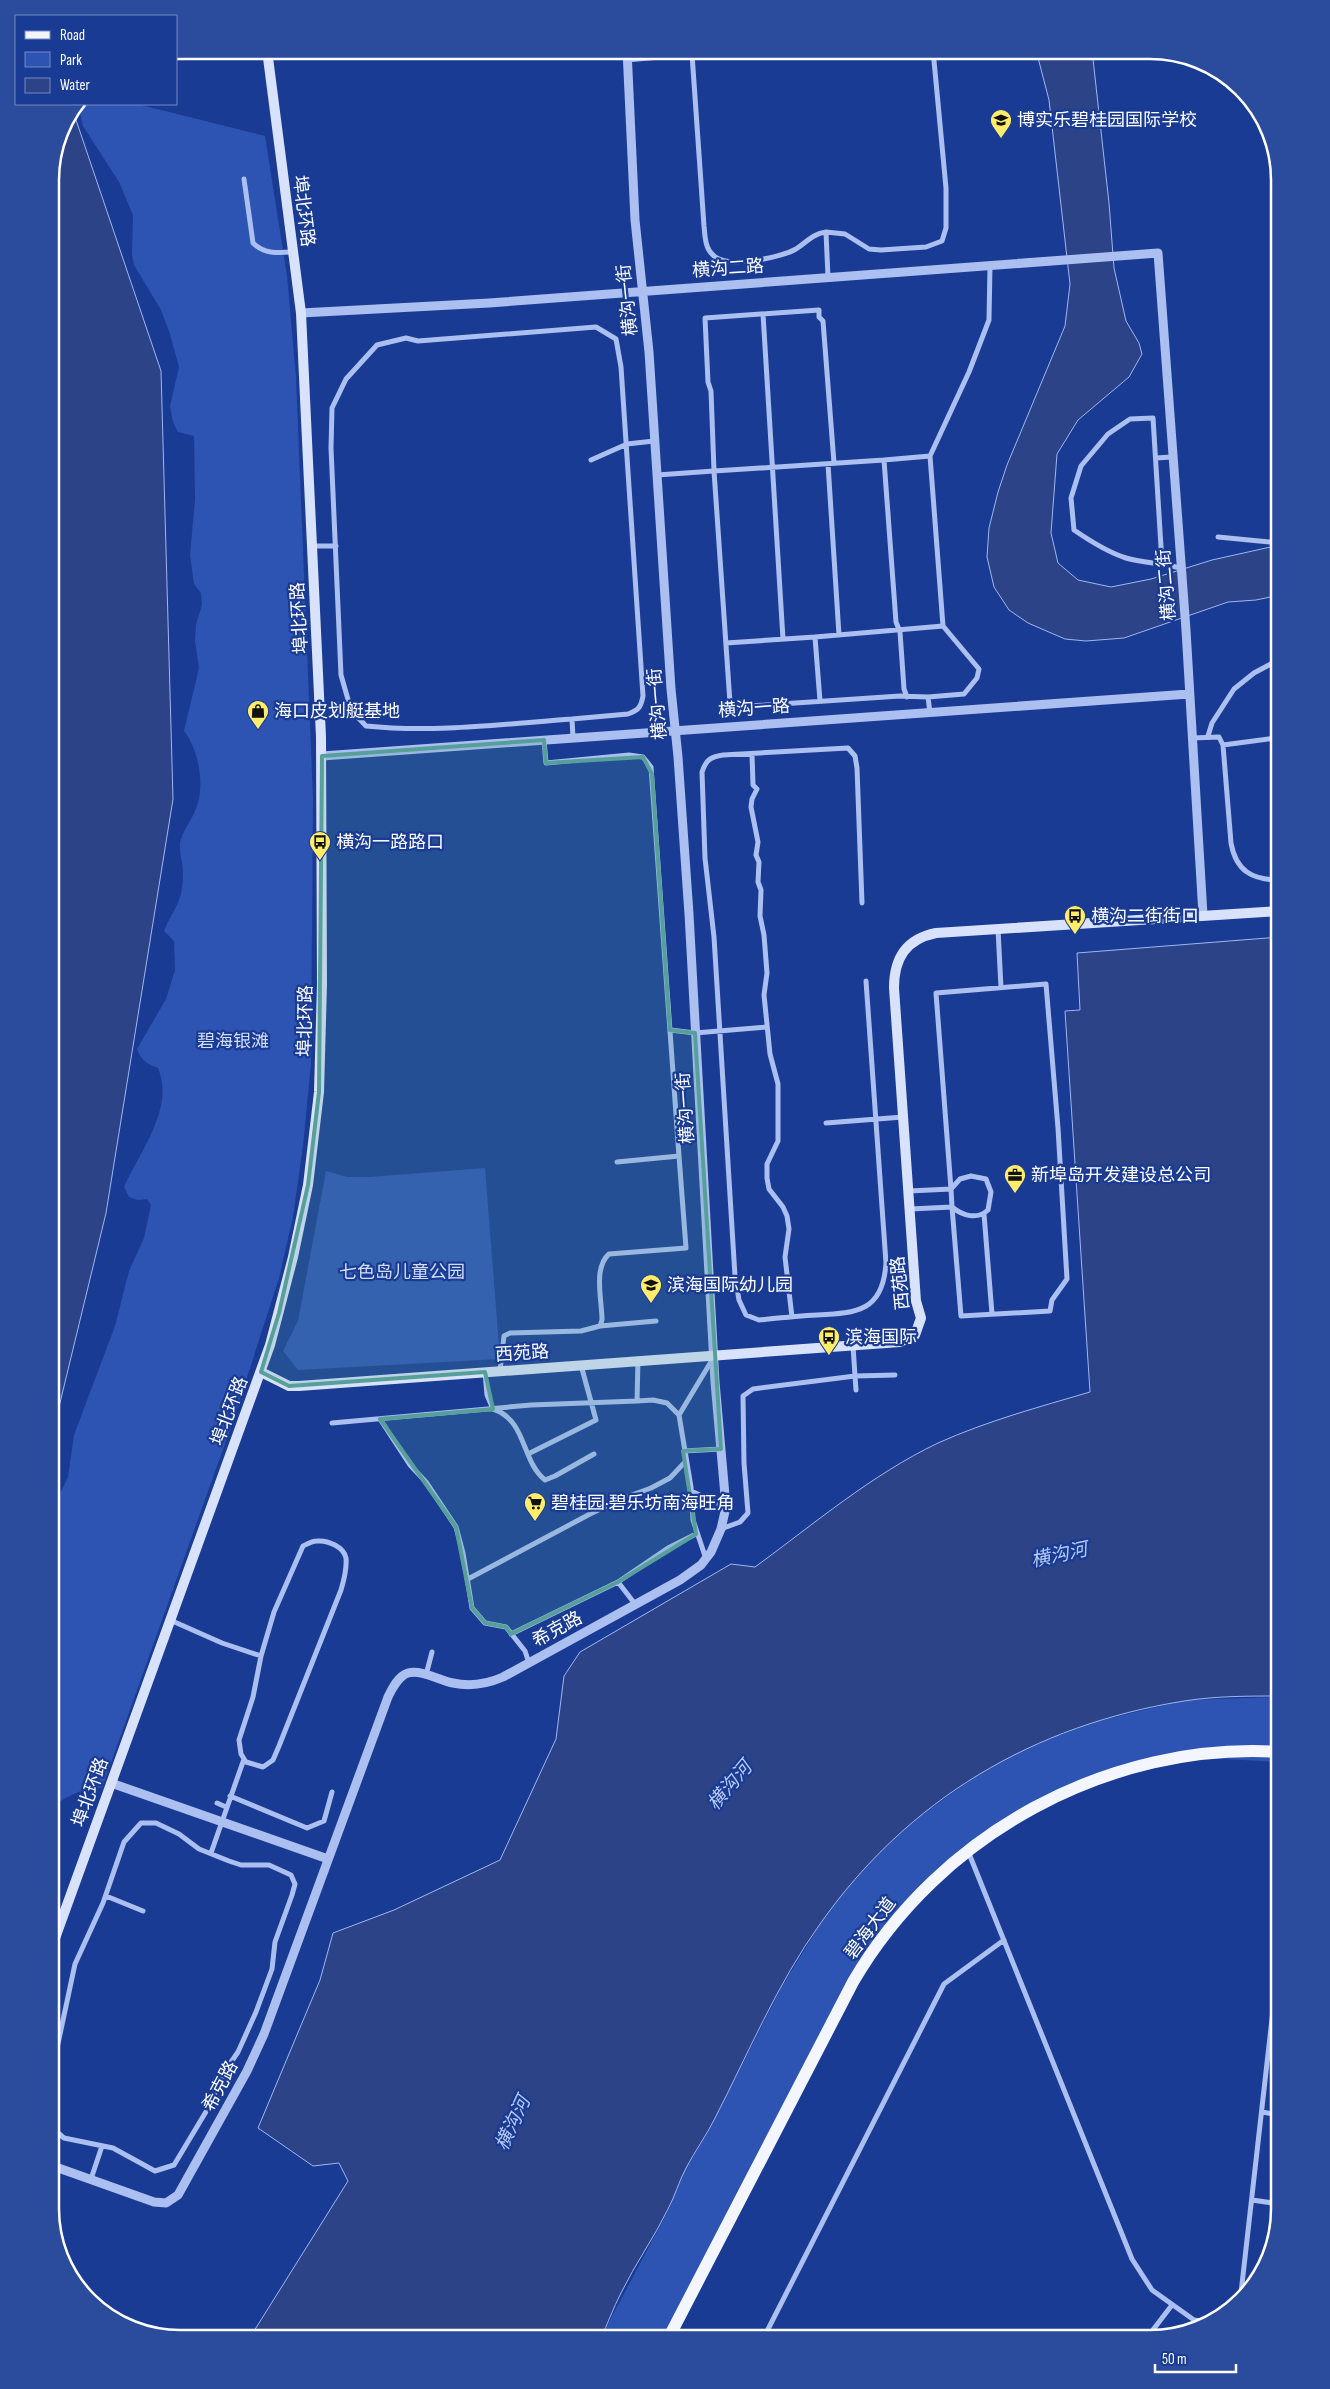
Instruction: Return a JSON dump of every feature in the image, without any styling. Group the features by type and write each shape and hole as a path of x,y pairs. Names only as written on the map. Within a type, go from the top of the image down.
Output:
{"main road":[{"name":"埠北环路","path":"59,1927 261,1372 284,1294 308,1186 319,1092 322,984 320,802 322,756 301,313 268,59"},
{"name":"西苑路","path":"261,1372 289,1386 900,1342 915,1335 921,1318 916,1301 894,988 896,964 910,944 924,936 998,929 1271,911"},
{"name":"碧海大道","path":"673,2330 853,1982 880,1939 935,1878 982,1840 1013,1819 1055,1797 1096,1780 1128,1770 1190,1756 1229,1752 1271,1752"},
{"name":"碧海大道","path":"680,2330 860,1981 883,1946 914,1908 944,1878 993,1839 1072,1795 1119,1778 1192,1761 1244,1757 1271,1758"}],"street":[{"path":"627,60 635,59"},
{"path":"692,59 704,226 708,248 714,257 727,261 762,260 795,250 808,238 826,232 845,234 869,249 926,247 942,241 946,228 946,188 934,59"},
{"name":"横沟一街","path":"627,60 634,204 643,291 689,914 715,1355"},
{"path":"244,179 252,243 260,250 273,253 292,252"},
{"path":"826,232 828,277"},
{"name":"横沟二路","path":"301,313 453,305 1158,254"},
{"name":"横沟二街","path":"1158,254 1186,630 1203,915"},
{"path":"839,635 823,321 819,317 819,310 705,318 730,702 735,707 964,694 977,678 979,669 944,626 930,456 969,372 989,320 990,266"},
{"path":"763,314 783,639"},
{"path":"578,328 603,330 616,339 620,348 642,684 641,706 637,711 628,714 572,719 440,728 366,726 352,710 341,675 336,546 331,448 332,408 346,379 377,345 406,338 418,341 578,328"},
{"path":"1162,563 1153,418 1130,419 1108,434 1081,466 1071,498 1074,530 1099,547 1128,559 1162,563 1180,568"},
{"path":"591,460 626,444 654,440"},
{"path":"657,475 930,456"},
{"path":"1156,458 1172,457"},
{"path":"884,460 896,622 900,632 904,689 908,696"},
{"path":"1218,537 1271,542"},
{"path":"312,546 336,546"},
{"path":"726,643 900,632 944,626"},
{"path":"815,637 820,701"},
{"path":"1208,736 1212,723 1234,689 1254,673 1271,664"},
{"name":"横沟一路","path":"322,756 1189,694"},
{"path":"928,697 930,712"},
{"path":"572,719 573,738"},
{"path":"1192,738 1208,736 1219,738 1223,745 1234,857 1238,864 1254,876 1271,880"},
{"path":"1223,745 1271,739"},
{"path":"544,740 546,763 629,755 643,757 651,767 686,1248 608,1254 602,1260 600,1277 602,1320 600,1326"},
{"path":"862,903 855,756 848,748 722,755 712,757 705,762 702,772 705,858 714,937 718,1031 735,1276 739,1300 746,1315 759,1320 852,1313 870,1303 883,1286 886,1263 866,981"},
{"path":"752,754 753,785 757,789 752,798 752,807 758,842 756,855 759,862 760,916 767,973 764,995 766,1027 770,1054 778,1084 776,1108 778,1140 767,1164 767,1178 769,1189 783,1207 787,1216 788,1229 785,1257 792,1317"},
{"path":"998,929 1001,988"},
{"path":"1046,984 1058,1128 1067,1280 1052,1300 1050,1311 962,1316 936,993 1001,988 1046,984"},
{"path":"670,1030 695,1033 766,1027"},
{"path":"826,1123 903,1117"},
{"path":"617,1162 679,1156"},
{"path":"909,1191 951,1189 964,1177 986,1179 990,1192 988,1210 984,1214 965,1215 952,1207 910,1209"},
{"path":"984,1214 992,1314"},
{"path":"500,1371 504,1336 510,1333 581,1331 600,1326 656,1321"},
{"path":"852,1344 856,1390"},
{"path":"679,1415 715,1355"},
{"name":"希克路","path":"59,2168 160,2203 166,2203 178,2195 247,2071 264,2034 394,1686 408,1673 426,1675 454,1684 493,1682 680,1580 706,1559 717,1541 726,1507 715,1355"},
{"path":"637,1401 638,1360"},
{"path":"528,1454 596,1420 581,1365"},
{"path":"485,1372 487,1395 493,1409 510,1417 540,1476 545,1480 594,1454"},
{"path":"721,1529 740,1522 748,1513 744,1463 743,1396 753,1388 855,1376 895,1375"},
{"path":"332,1423 592,1402 653,1400 667,1403 679,1415 696,1534 706,1559"},
{"path":"380,1419 410,1465 426,1482 456,1527 468,1579 472,1608 485,1623 506,1627 525,1651 529,1663"},
{"path":"684,1451 721,1449"},
{"path":"468,1579 590,1514 670,1478 685,1462"},
{"path":"691,1491 726,1507"},
{"path":"511,1634 529,1627 618,1582 668,1548 696,1534"},
{"path":"315,1540 327,1542 338,1547 346,1556 346,1572 341,1590 278,1750 273,1760 263,1767 246,1762 241,1754 239,1740 253,1697 261,1656 277,1604 302,1546 315,1540"},
{"path":"618,1582 635,1604"},
{"path":"170,1620 222,1643 261,1656"},
{"path":"426,1675 432,1652"},
{"path":"211,1853 244,1759"},
{"path":"111,1783 328,1860"},
{"path":"230,1796 307,1828 324,1821 332,1792"},
{"path":"217,1803 226,1807"},
{"path":"59,2039 75,1964 81,1948 91,1934 124,1842 141,1823 156,1823 179,1834 199,1849 241,1865 269,1865 291,1875 295,1884 275,1942 272,1969 238,2052 227,2068 207,2110 174,2165 155,2171 125,2153 64,2138 59,2134"},
{"path":"970,1856 1132,2259 1152,2290 1197,2320"},
{"path":"106,1896 144,1911"},
{"path":"767,2330 944,1984 1004,1940"},
{"path":"1240,2290 1271,2029"},
{"path":"1262,2112 1271,2113"},
{"path":"91,2179 102,2146"},
{"path":"1252,2200 1271,2203"},
{"path":"1153,2330 1172,2305"}],"highlighted area":[{"path":"544,740 546,763 643,757 652,774 670,1030 695,1033 701,1103 721,1449 683,1451 696,1534 618,1582 511,1634 506,1627 485,1623 472,1608 456,1527 380,1419 493,1409 485,1372 289,1386 261,1372 279,1313 308,1185 319,1092 322,756"}],"green space":[{"name":"碧海银滩","path":"85,105 141,105 265,136 287,276 296,377 313,798 311,1064 303,1146 293,1217 279,1278 231,1427 102,1788 88,1789 59,1802 59,1496 68,1477 74,1435 115,1326 129,1271 144,1238 151,1205 147,1199 138,1200 129,1197 124,1187 153,1129 159,1114 162,1098 162,1083 158,1068 145,1061 137,1049 166,999 175,970 174,941 164,931 180,898 183,873 180,843 198,802 200,791 197,759 194,748 184,731 199,668 195,641 196,624 202,605 201,593 194,584 190,555 195,499 194,436 178,432 173,422 170,406 179,367 161,310 134,265 132,255 133,215 119,182 83,126 80,112"},
{"name":"七色岛儿童公园","path":"485,1168 500,1359 298,1370 283,1351 298,1321 326,1171 347,1177 370,1177"},
{"path":"1271,1697 1271,1762 1184,1757 1077,1787 942,1872 853,1982 673,2330 605,2330 669,2209 685,2169 707,2134 781,1988 819,1926 857,1875 917,1818 990,1766 1024,1749 1094,1722 1186,1700"}],"water":[{"path":"1038,59 1093,59 1109,203 1114,268 1126,321 1139,343 1142,354 1129,377 1078,420 1057,454 1051,533 1058,563 1078,580 1111,587 1151,579 1212,560 1271,547 1271,597 1228,602 1124,638 1086,641 1065,639 1028,623 1009,610 994,587 987,557 989,528 998,492 1007,465 1065,326 1070,284 1049,100"},
{"path":"75,118 161,371 173,799 106,1213 59,1407 59,172 63,149"},
{"name":"横沟河","path":"1271,938 1271,1696 1196,1699 1129,1712 1076,1728 1026,1749 979,1775 934,1805 893,1840 855,1880 804,1947 764,2020 711,2126 686,2168 663,2220 626,2282 604,2330 255,2330 348,2181 339,2163 313,2166 258,2128 320,1980 333,1933 394,1910 500,1860 556,1739 564,1676 580,1652 731,1564 755,1567 866,1485 938,1443 994,1421 1090,1392 1065,1011 1080,1010 1077,953"}],"place":[{"name":"博实乐碧桂园国际学校","path":"1001,139"},
{"name":"海口皮划艇基地","path":"258,730"},
{"name":"横沟一路路口","path":"320,861"},
{"name":"横沟二街街口","path":"1075,935"},
{"name":"新埠岛开发建设总公司","path":"1015,1194"},
{"name":"滨海国际幼儿园","path":"651,1304"},
{"name":"滨海国际","path":"829,1356"},
{"name":"碧桂园·碧乐坊南海旺角","path":"535,1522"}]}
